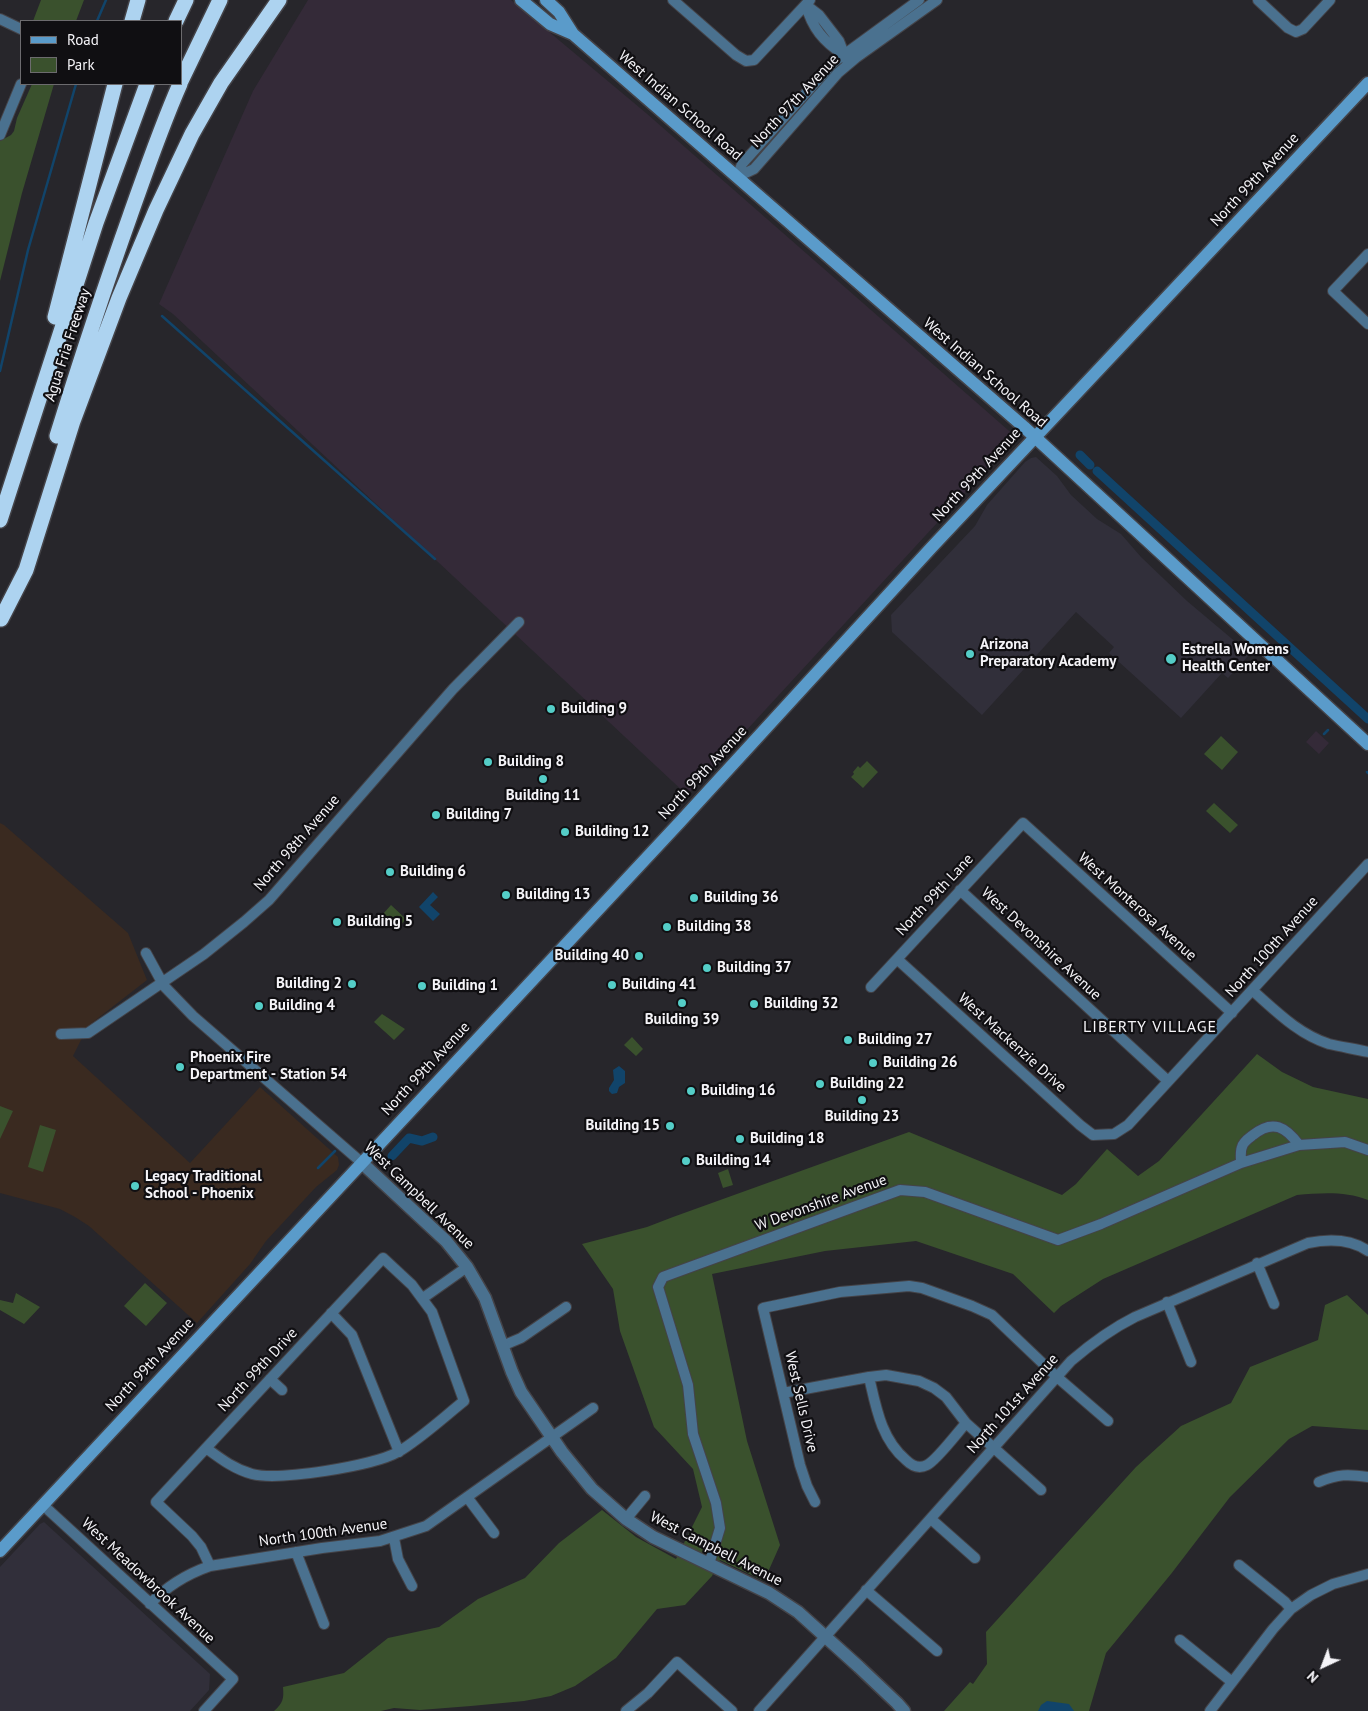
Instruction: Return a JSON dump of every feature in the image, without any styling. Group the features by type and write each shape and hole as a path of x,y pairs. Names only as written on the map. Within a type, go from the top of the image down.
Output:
{"highway":[{"path":"132,20 138,0"},
{"path":"176,20 186,0"},
{"name":"Agua Fria Freeway","path":"182,81 220,0"},
{"path":"0,620 26,570 73,421 119,298 156,210 192,134 221,83 279,0"},
{"path":"0,495 55,318 115,85"},
{"name":"Agua Fria Freeway","path":"0,520 96,223 147,85"},
{"name":"Agua Fria Freeway","path":"0,620 91,327 152,154 180,85"}],"main road":[{"name":"West Indian School Road","path":"521,0 550,24 573,34"},
{"name":"West Indian School Road","path":"546,0 559,12 573,34 1035,437 1368,744"},
{"name":"North 99th Avenue","path":"0,1551 680,822 911,569 1368,85"}],"street":[{"path":"673,0 736,55 746,61 754,60 808,3 839,41 849,64"},
{"name":"North 97th Avenue","path":"737,177 742,164 819,77 844,54 919,0"},
{"name":"North 97th Avenue","path":"737,177 754,169 827,85 849,64 937,0"},
{"path":"1258,0 1288,28 1296,32 1304,29 1330,0"},
{"path":"0,19 20,29"},
{"path":"0,135 21,85"},
{"path":"1368,254 1333,291 1368,324"},
{"name":"North 98th Avenue","path":"61,1034 88,1033 204,954 269,900 453,689 520,622"},
{"name":"North 99th Lane","path":"871,987 1022,822"},
{"name":"West Monterosa Avenue","path":"1022,822 1232,1013"},
{"name":"North 100th Avenue","path":"1114,1134 1128,1125 1368,864"},
{"name":"West Devonshire Avenue","path":"960,890 1168,1081"},
{"name":"West Campbell Avenue","path":"146,953 162,982 192,1016 361,1162 446,1242 467,1267 484,1298 521,1392 582,1478 604,1502 653,1538 780,1599 825,1636 904,1711"},
{"name":"West Mackenzie Drive","path":"897,959 1080,1125 1093,1135 1114,1134"},
{"path":"1252,990 1291,1025 1308,1035 1330,1044 1368,1052"},
{"path":"1241,1163 1242,1147 1248,1138 1261,1128 1276,1126 1290,1133 1299,1145"},
{"name":"W Devonshire Avenue","path":"709,1564 720,1528 716,1504 693,1434 688,1386 658,1288 663,1278 900,1190 925,1192 1058,1240 1101,1224 1241,1163 1299,1145 1345,1142 1368,1150"},
{"name":"North 101st Avenue","path":"759,1711 1072,1361 1108,1332 1167,1302 1308,1243 1328,1240 1351,1243 1368,1251"},
{"name":"North 99th Drive","path":"210,1566 201,1547 192,1536 156,1502 383,1258 423,1298"},
{"path":"1257,1263 1274,1304"},
{"path":"206,1448 238,1469 263,1476 276,1477 373,1462 399,1452 464,1401 438,1327 432,1312 423,1298 467,1267"},
{"name":"West Sells Drive","path":"815,1502 800,1465 763,1308 840,1292 909,1286 922,1288 992,1315 1057,1378"},
{"path":"1167,1302 1191,1362"},
{"path":"502,1346 520,1338 566,1307"},
{"path":"331,1313 352,1335 399,1452"},
{"path":"783,1393 886,1375 909,1378 927,1384 946,1397 966,1423 1041,1490"},
{"path":"869,1377 887,1438 899,1455 910,1465 920,1467 930,1463 966,1423"},
{"path":"1057,1378 1108,1421"},
{"path":"270,1379 282,1390"},
{"name":"North 100th Avenue","path":"150,1604 173,1583 191,1573 210,1566 296,1552 380,1542 426,1526 593,1408"},
{"path":"1319,1482 1342,1474 1368,1476"},
{"path":"626,1519 645,1496"},
{"path":"468,1497 494,1533"},
{"name":"West Meadowbrook Avenue","path":"43,1505 233,1679 204,1711"},
{"path":"930,1519 975,1558"},
{"path":"394,1538 398,1559 412,1586"},
{"path":"296,1552 324,1624"},
{"path":"1239,1565 1291,1609"},
{"path":"1210,1711 1273,1629 1291,1609 1327,1586 1368,1574"},
{"path":"866,1590 936,1651"},
{"path":"1180,1640 1232,1682"},
{"path":"626,1711 648,1693 677,1662 732,1711"}],"shaded area":[{"path":"308,0 511,0 646,113 1016,437 687,795 173,314 159,304 253,91"},
{"path":"1036,457 1057,476 1071,495 1097,519 1121,534 1141,557 1187,601 1250,654 1228,678 1222,673 1181,718 1109,653 1114,647 1076,612 982,715 892,632 891,615 975,526 987,505 1025,462"},
{"path":"1316,731 1329,743 1319,754 1306,742"},
{"path":"0,823 128,933 147,980 88,1026 73,1056 190,1163 260,1087 338,1157 339,1165 337,1170 316,1187 266,1241 250,1264 197,1323 89,1226 60,1209 0,1193"},
{"path":"44,1522 210,1674 209,1690 190,1711 0,1711 0,1567"}],"green space":[{"path":"41,0 84,0 76,20 33,20"},
{"path":"32,85 54,85 22,193 0,281 0,141 11,135 14,131 17,118"},
{"path":"1221,736 1238,752 1222,770 1204,754"},
{"path":"867,761 878,772 863,788 851,777 858,766 860,768"},
{"path":"1214,803 1238,825 1230,833 1206,811"},
{"path":"391,905 406,919 398,928 383,914"},
{"path":"382,1014 405,1029 394,1040 374,1022"},
{"path":"632,1037 643,1049 636,1056 624,1045"},
{"path":"1257,1054 1282,1072 1313,1087 1368,1099 1368,1200 1342,1194 1297,1195 1103,1279 1061,1306 1054,1313 1013,1274 916,1241 825,1251 712,1274 747,1441 780,1545 764,1581 720,1560 712,1576 685,1605 657,1609 616,1658 575,1686 551,1696 524,1701 420,1710 394,1708 381,1711 274,1711 282,1700 283,1687 344,1673 388,1638 439,1627 478,1599 525,1578 559,1543 602,1510 636,1537 676,1559 702,1507 693,1469 654,1427 620,1331 613,1289 582,1244 647,1227 909,1132 1062,1195 1076,1184 1107,1149 1138,1176 1159,1161"},
{"path":"0,1106 13,1111 0,1139"},
{"path":"40,1125 56,1130 43,1172 28,1167"},
{"path":"728,1169 733,1185 723,1188 718,1173"},
{"path":"145,1283 167,1303 146,1326 124,1306"},
{"path":"16,1293 40,1307 24,1324 0,1310 0,1300 13,1303"},
{"path":"1347,1295 1368,1315 1368,1430 1312,1426 1289,1439 1230,1497 1171,1574 1106,1653 1089,1711 944,1711 970,1682 973,1684 987,1664 986,1632 1136,1467 1181,1426 1231,1403 1250,1367 1318,1340 1325,1305"}],"water":[{"path":"433,892 438,897 430,905 440,914 433,921 419,907"},
{"path":"619,1066 625,1071 625,1083 619,1087 617,1093 612,1094 609,1088 614,1080 613,1070"},
{"path":"1047,1701 1069,1704 1074,1711 1038,1711 1041,1705"}],"waterway":[{"path":"97,20 106,0"},
{"path":"0,371 28,250 76,85"},
{"path":"162,316 435,559"},
{"path":"1080,455 1090,465"},
{"path":"1097,471 1368,719"},
{"path":"1324,734 1328,730"},
{"path":"392,1156 409,1138 422,1141 433,1137"},
{"path":"318,1168 335,1151"}],"place":[{"name":"Arizona Preparatory Academy","path":"970,654"},
{"name":"Estrella Womens Health Center","path":"1171,659"},
{"name":"Building 9","path":"551,709"},
{"name":"Building 8","path":"488,762"},
{"name":"Building 11","path":"543,779"},
{"name":"Building 7","path":"436,815"},
{"name":"Building 12","path":"565,832"},
{"name":"Building 6","path":"390,872"},
{"name":"Building 13","path":"506,895"},
{"name":"Building 36","path":"694,898"},
{"name":"Building 5","path":"337,922"},
{"name":"Building 38","path":"667,927"},
{"name":"Building 40","path":"639,956"},
{"name":"Building 37","path":"707,968"},
{"name":"Building 2","path":"352,984"},
{"name":"Building 41","path":"612,985"},
{"name":"Building 1","path":"422,986"},
{"name":"Building 39","path":"682,1003"},
{"name":"Building 32","path":"754,1004"},
{"name":"Building 4","path":"259,1006"},
{"name":"Building 27","path":"848,1040"},
{"name":"Building 26","path":"873,1063"},
{"name":"Phoenix Fire Department - Station 54","path":"180,1067"},
{"name":"Building 22","path":"820,1084"},
{"name":"Building 16","path":"691,1091"},
{"name":"Building 23","path":"862,1100"},
{"name":"Building 15","path":"670,1126"},
{"name":"Building 18","path":"740,1139"},
{"name":"Building 14","path":"686,1161"},
{"name":"Legacy Traditional School - Phoenix","path":"135,1186"}],"district":[{"name":"LIBERTY VILLAGE","path":"1150,1027"}]}
